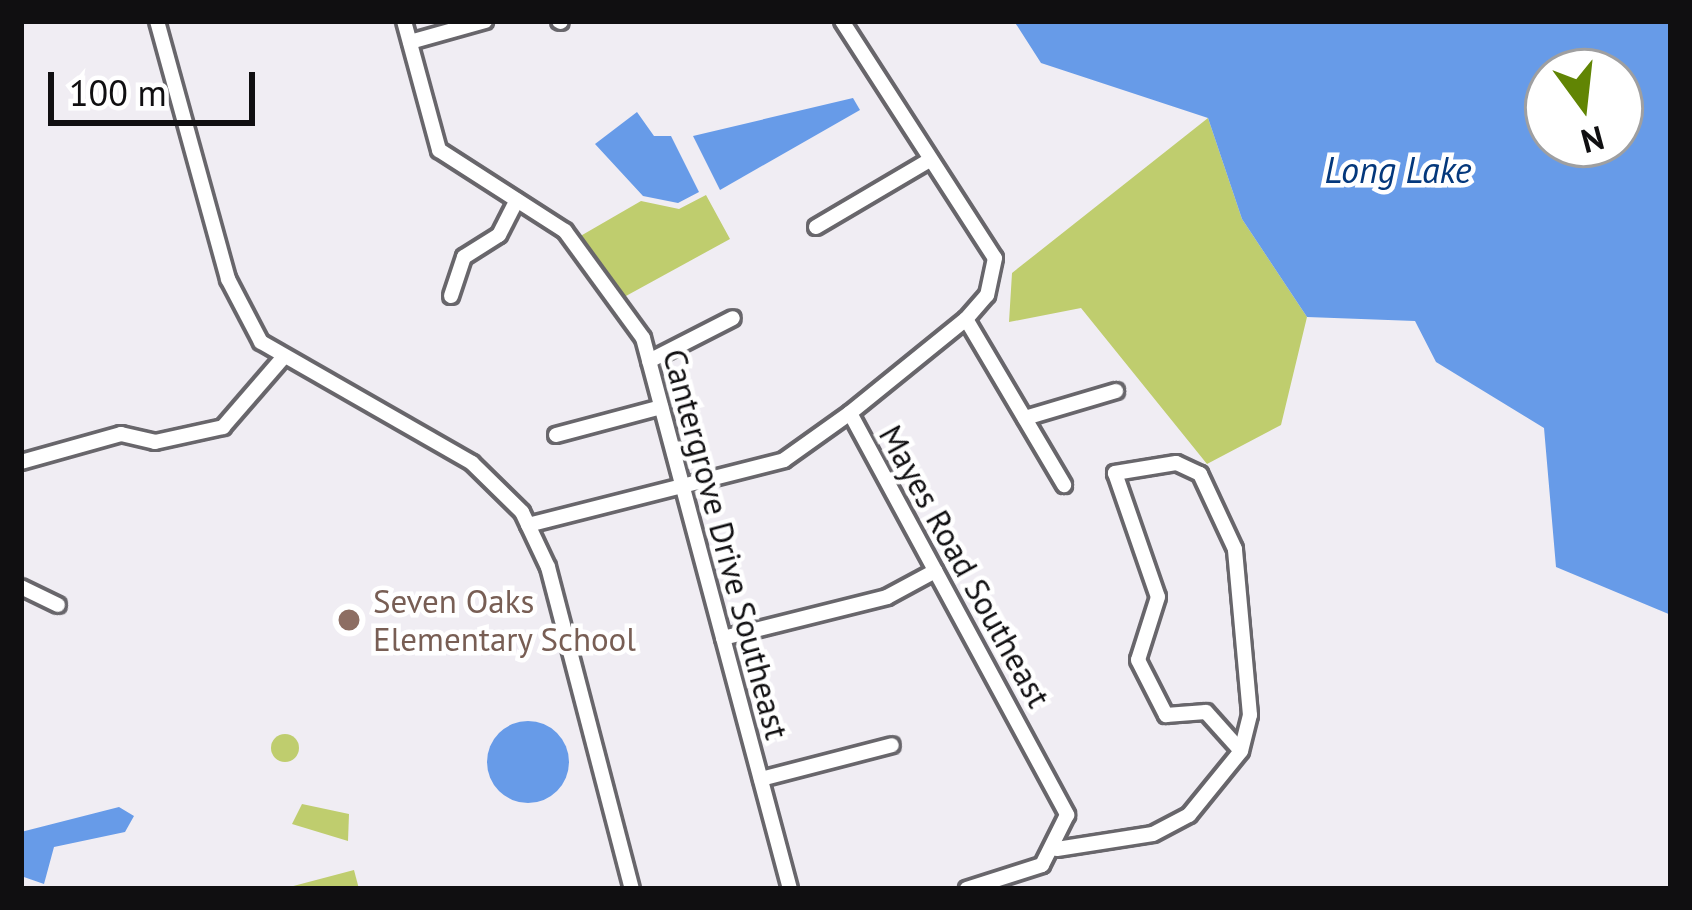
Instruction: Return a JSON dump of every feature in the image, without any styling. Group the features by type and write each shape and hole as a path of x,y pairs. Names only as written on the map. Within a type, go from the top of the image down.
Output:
{"street":[{"path":"158,21 234,294 282,358 472,463 528,525 632,889"},
{"name":"Cantergrove Drive Southeast","path":"404,21 439,150 565,231 649,362 790,889"},
{"path":"410,42 485,21"},
{"name":"Mayes Road Southeast","path":"842,21 928,161 995,258 987,295 966,319 850,413 1063,801 1057,850"},
{"path":"816,227 928,161"},
{"path":"451,296 464,257 499,235 517,200"},
{"path":"649,362 733,317"},
{"path":"966,319 1064,485"},
{"path":"21,462 121,434 155,442 223,427 282,358"},
{"path":"1024,418 1116,392"},
{"path":"556,435 662,407"},
{"path":"528,525 784,460 850,413"},
{"path":"967,889 1057,850 1153,834 1189,814 1240,751 1248,614 1235,549 1193,463 1114,473 1158,597 1138,660 1166,715 1206,712 1240,751"},
{"path":"723,638 887,597 934,571"},
{"path":"21,587 58,604"},
{"path":"761,779 892,745"}],"green space":[{"path":"1208,118 1242,219 1307,317 1281,425 1207,464 1081,308 1009,322 1012,273"},
{"path":"706,195 730,239 615,302 577,238 641,201 679,209"},
{"path":"285,734 295,738 299,748 295,758 285,762 275,758 271,748 275,738"},
{"path":"302,804 349,814 348,841 292,824"},
{"path":"354,870 359,889 282,889"}],"water":[{"name":"Long Lake","path":"1014,21 1671,21 1671,615 1556,567 1544,428 1436,362 1415,321 1307,317 1242,219 1208,118 1041,63"},
{"path":"853,98 860,110 720,190 693,136"},
{"path":"637,112 654,136 671,136 699,192 678,203 643,196 595,144"},
{"path":"528,721 557,733 569,762 557,791 528,803 499,791 487,762 499,733"},
{"path":"119,807 134,816 125,832 54,847 44,884 21,876 21,832"}],"place":[{"name":"Seven Oaks Elementary School","path":"349,620"}]}
